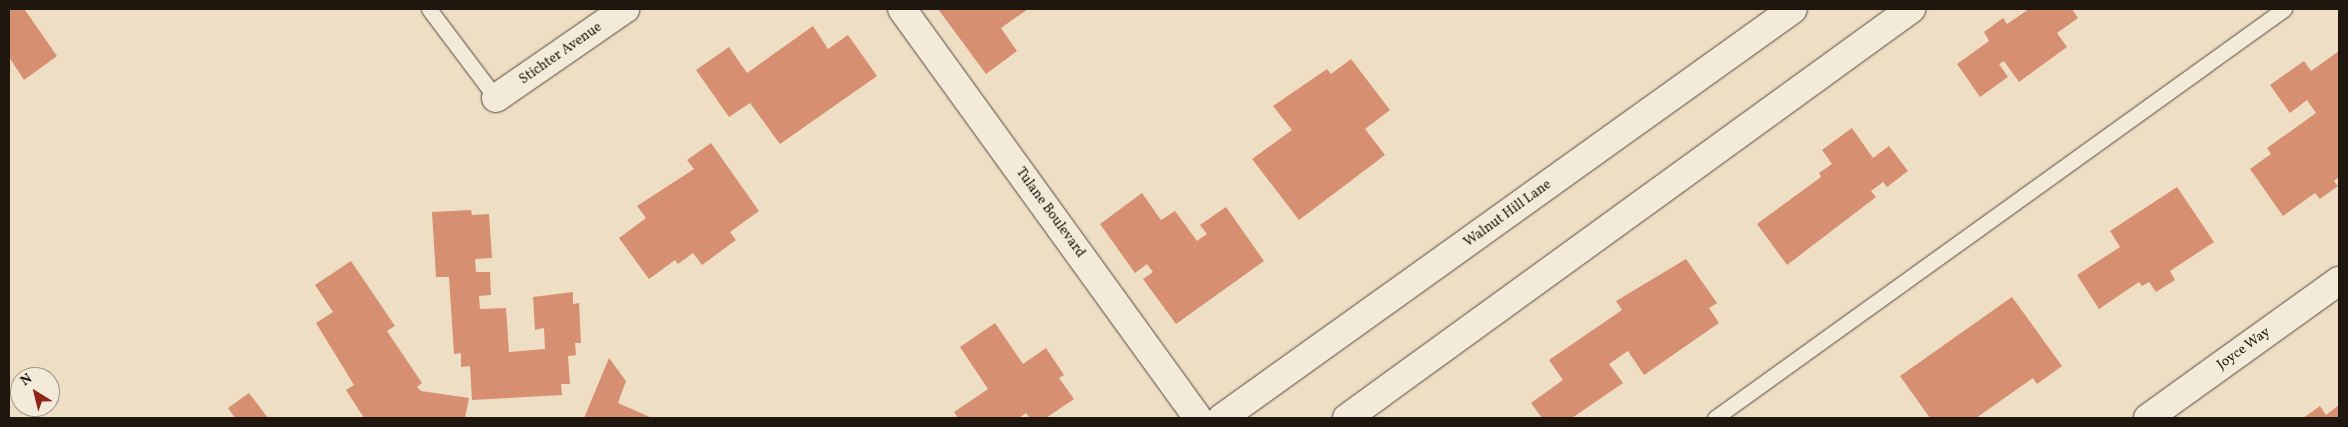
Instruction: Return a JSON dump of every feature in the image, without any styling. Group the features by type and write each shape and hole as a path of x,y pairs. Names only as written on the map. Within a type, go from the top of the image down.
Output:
{"main road":[{"name":"Stichter Avenue","path":"496,98 625,9"},
{"name":"Tulane Boulevard","path":"902,9 1198,418"},
{"name":"Walnut Hill Lane","path":"1222,418 1793,9"},
{"path":"1347,418 1911,9"},
{"name":"Joyce Way","path":"2148,418 2339,281"}],"lane":[{"path":"429,9 496,98"},
{"path":"1715,418 2284,9"}],"building":[{"path":"9,9 27,9 25,10 57,56 24,80 9,57"},
{"path":"938,9 1028,9 1001,28 1017,51 986,74"},
{"path":"2029,9 2072,9 2078,18 2057,33 2067,47 2019,82 2004,61 1999,64 2008,77 1980,97 1957,64 1989,41 1984,32 2003,18 2007,24"},
{"path":"813,26 828,49 848,35 877,76 780,144 750,103 729,117 696,70 729,47 747,73"},
{"path":"2339,51 2339,177 2334,181 2338,186 2320,199 2315,193 2283,216 2250,169 2271,154 2267,148 2316,113 2307,100 2290,113 2270,85 2304,61 2311,71"},
{"path":"1351,59 1390,110 1365,129 1385,155 1299,220 1252,159 1292,130 1273,106 1327,69 1331,74"},
{"path":"1852,128 1873,158 1889,146 1908,171 1887,187 1883,182 1871,191 1876,197 1787,265 1757,224 1821,177 1819,173 1832,164 1822,150"},
{"path":"711,143 759,211 730,232 736,240 702,265 693,253 678,264 675,260 649,279 619,238 646,218 637,206 694,169 687,160"},
{"path":"2177,187 2214,242 2170,271 2175,280 2156,292 2149,282 2142,286 2139,282 2099,309 2077,275 2120,247 2110,231"},
{"path":"1142,193 1161,220 1175,211 1197,241 1207,234 1200,225 1226,207 1264,261 1176,324 1143,279 1153,272 1147,264 1135,273 1100,224"},
{"path":"471,210 472,215 489,214 492,258 475,259 476,272 490,272 491,295 479,296 480,309 506,308 509,352 545,349 544,328 535,330 533,297 573,292 573,304 579,303 581,343 575,343 576,355 568,356 570,384 561,384 562,395 472,400 470,366 461,367 461,353 454,354 449,277 436,277 432,212"},
{"path":"1686,259 1717,303 1709,308 1719,323 1644,375 1628,351 1609,364 1623,383 1572,418 1542,418 1531,403 1563,380 1549,360 1622,310 1616,301"},
{"path":"351,261 395,326 387,331 422,383 417,387 421,391 469,398 465,418 364,418 346,390 354,385 316,323 333,312 315,285"},
{"path":"2012,297 2062,366 2037,384 2033,378 1976,418 1930,418 1900,376"},
{"path":"995,323 1023,364 1046,348 1064,375 1059,378 1074,399 1046,418 1030,418 1026,413 1019,418 958,418 954,412 988,389 960,347"},
{"path":"609,358 626,381 618,403 652,418 584,418"},
{"path":"249,393 268,418 235,418 228,408"},
{"path":"2339,405 2339,418 2303,418 2320,406 2326,415"}]}
